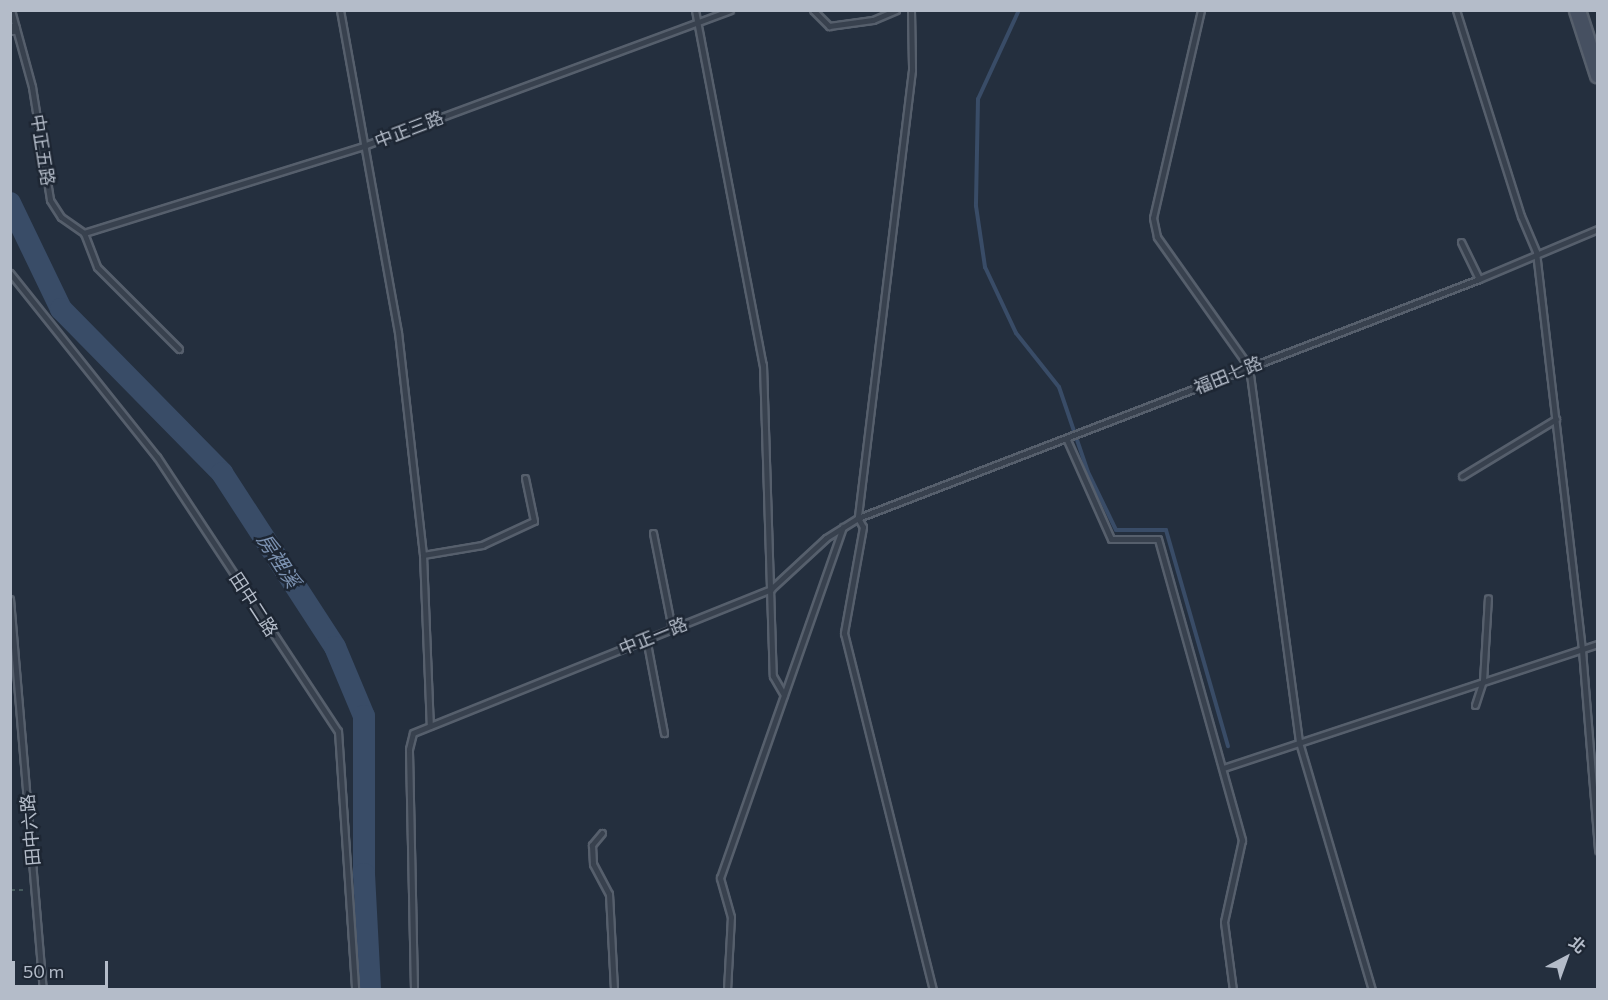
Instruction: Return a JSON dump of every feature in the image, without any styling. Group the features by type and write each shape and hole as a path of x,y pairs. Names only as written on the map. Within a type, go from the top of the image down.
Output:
{"main road":[{"path":"1577,10 1598,75"}],"lane":[{"name":"中正五路","path":"11,10 12,29 32,87 50,200 61,217 84,232"},
{"path":"340,10 398,332 423,555 430,726 413,733 409,749 414,990"},
{"path":"695,10 763,365 773,676 784,696"},
{"name":"中正三路","path":"84,232 366,145 730,10"},
{"path":"813,10 829,26 873,20 896,10"},
{"path":"911,10 912,70 858,518 863,527 844,633 933,990"},
{"path":"1201,10 1153,218 1157,237 1249,367 1299,742 1372,990"},
{"path":"1456,10 1521,216 1536,252 1582,650 1598,850"},
{"name":"福田七路","path":"858,518 1067,440 1479,279 1536,252 1598,229"},
{"path":"84,232 97,267 179,349"},
{"path":"1461,242 1479,279"},
{"name":"田中二路","path":"10,273 158,457 338,731 355,990"},
{"path":"1462,476 1556,419"},
{"path":"1067,440 1111,539 1158,539 1242,840 1224,922 1233,990"},
{"path":"423,555 482,545 534,521 525,478"},
{"name":"中正一路","path":"430,726 771,589 843,525 858,518"},
{"path":"727,990 731,917 720,878 843,525"},
{"path":"653,533 672,628"},
{"path":"1475,705 1483,681 1488,598"},
{"name":"田中六路","path":"10,599 44,990"},
{"path":"646,639 664,733"},
{"path":"1223,768 1598,644"},
{"path":"10,714 20,713"},
{"path":"602,833 592,845 593,864 609,894 614,990"}],"path":[{"path":"10,890 35,889"}],"waterway":[{"path":"1019,10 978,99 976,206 985,267 1016,333 1059,387 1088,472 1116,530 1166,530 1228,746"},
{"name":"房裡溪","path":"10,203 61,309 222,473 335,647 364,716 364,874 370,990"}]}
